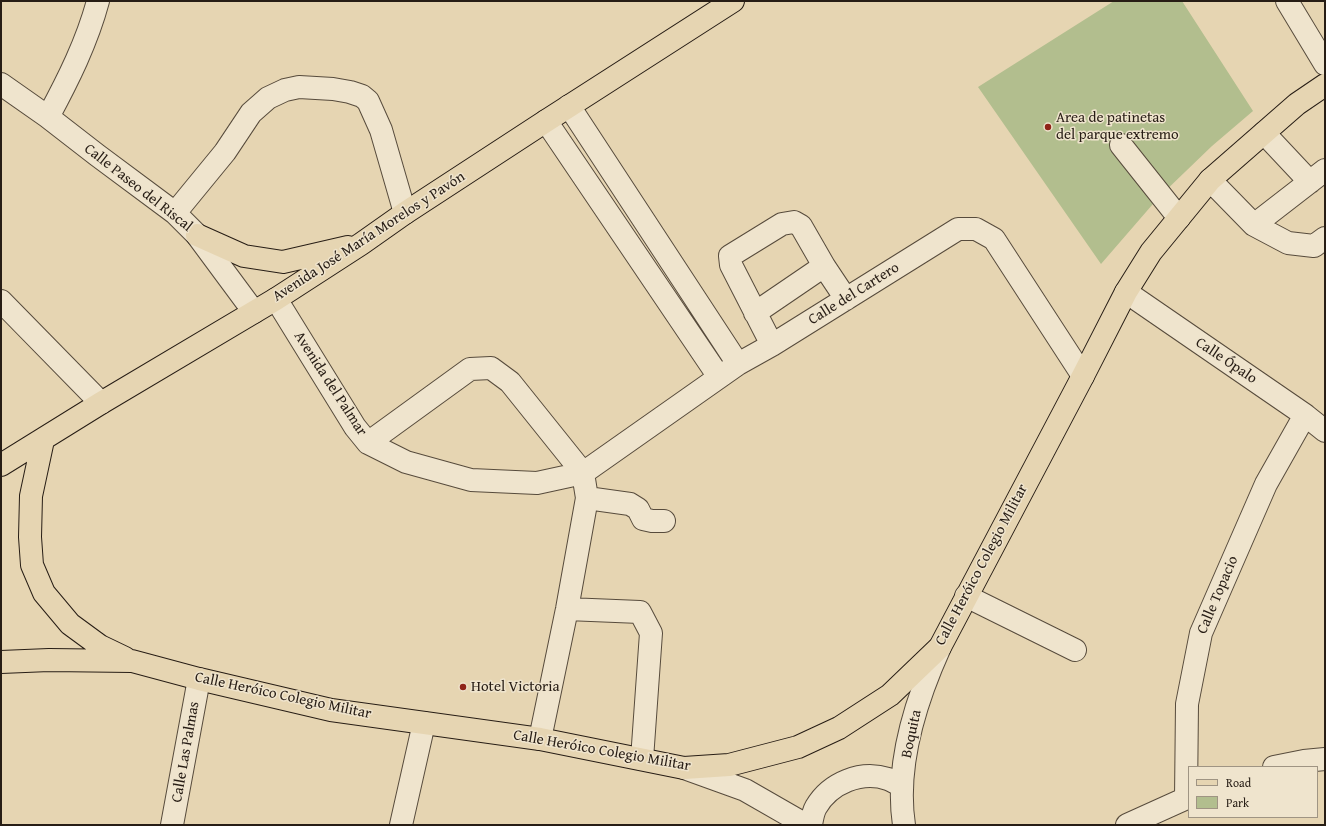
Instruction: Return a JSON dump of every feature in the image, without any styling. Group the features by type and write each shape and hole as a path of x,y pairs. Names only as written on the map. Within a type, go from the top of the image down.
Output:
{"main road":[{"name":"Avenida José María Morelos y Pavón","path":"1,465 101,403 276,299 569,106 733,1"},
{"name":"Calle Heróico Colegio Militar","path":"1,662 49,660 132,661 199,679 331,710 540,739 684,768 729,765 798,747 839,728 890,695 940,647 1126,292 1152,252 1210,180 1297,104 1325,85"},
{"path":"197,235 244,256 283,262 361,244"},
{"path":"43,440 31,496 30,537 32,565 44,593 70,624 100,646 132,661"}],"street":[{"path":"48,117 68,81 93,20 98,1"},
{"path":"1287,1 1325,64"},
{"name":"Calle Paseo del Riscal","path":"1,84 48,117 96,155 175,213 197,235 254,312"},
{"path":"175,213 225,152 251,113 268,98 285,90 299,88 334,89 350,92 362,96 368,101 382,130 405,213"},
{"path":"569,106 738,364"},
{"path":"546,121 719,377"},
{"path":"1254,225 1318,176 1264,133"},
{"path":"1121,145 1179,218"},
{"path":"1210,180 1254,225 1288,242 1314,246 1325,238"},
{"path":"772,345 731,265 730,256 782,224 794,222 802,226 824,266 846,299"},
{"name":"Calle del Cartero","path":"583,473 738,364 772,345 958,229 976,229 994,239 1083,376"},
{"path":"755,313 824,266"},
{"name":"Calle Ópalo","path":"1126,292 1305,415 1325,431"},
{"name":"Avenida del Palmar","path":"276,299 355,427 368,443 406,462 471,480 538,483 583,473"},
{"path":"1,301 101,403"},
{"path":"368,443 470,369 491,368 510,382 583,473 587,498 567,609 540,739"},
{"name":"Calle Topacio","path":"1127,825 1187,797 1188,704 1201,633 1266,484 1305,415"},
{"path":"587,498 630,504 638,509 643,519 664,521"},
{"path":"966,596 1075,650"},
{"path":"567,609 640,612 651,633 642,759"},
{"name":"Boquita","path":"904,825 902,786 908,745 920,696 928,672 940,647"},
{"name":"Calle Las Palmas","path":"172,825 199,679"},
{"path":"401,825 424,723"},
{"path":"1279,766 1325,759"},
{"path":"684,768 745,790 806,825"},
{"path":"811,825 816,808 829,791 846,780 867,776 887,779 902,786"}],"green space":[{"path":"1114,1 1182,1 1253,111 1212,146 1159,197 1101,264 978,87"}],"place":[{"name":"Area de patinetas del parque extremo","path":"1048,127"},
{"name":"Hotel Victoria","path":"463,687"}]}
